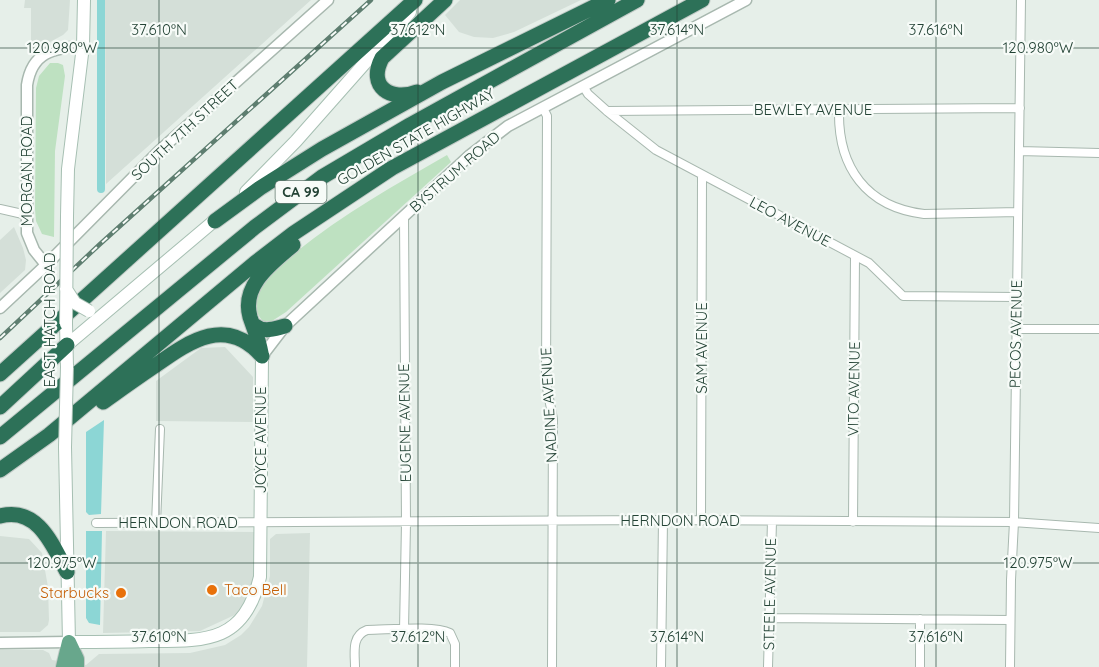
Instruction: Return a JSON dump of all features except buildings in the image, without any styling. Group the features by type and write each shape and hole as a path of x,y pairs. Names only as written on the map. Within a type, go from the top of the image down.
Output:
{"highway":[{"path":"0,374 415,0"},
{"path":"442,82 413,94 393,95 381,86 377,78 378,66 382,58 445,0"},
{"path":"215,221 260,188 314,154 442,82 608,0"},
{"name":"GOLDEN STATE HIGHWAY","path":"0,437 255,227 322,177 410,125 638,0"},
{"name":"GOLDEN STATE HIGHWAY","path":"0,470 49,435 255,263 353,192 392,168 702,0"},
{"path":"262,356 250,316 249,299 260,276 353,192"},
{"path":"254,325 265,330 285,326"},
{"path":"49,435 93,408 184,345 201,337 218,335 240,338 252,344 262,356"},
{"path":"0,407 67,345"},
{"path":"0,516 7,514 20,516 40,526 47,534 68,572"}],"main road":[{"name":"EAST HATCH ROAD","path":"63,667 69,642 65,447 68,169 83,46 84,0"},
{"path":"67,345 215,221 296,141 421,0"},
{"path":"66,289 75,303 89,311 102,310 115,305"},
{"name":"JOYCE AVENUE","path":"261,524 262,356"},
{"path":"69,642 186,641 211,638 231,628 247,613 256,595 261,567 261,524"},
{"name":"EAST HATCH ROAD","path":"69,642 77,659 77,667"}],"street":[{"name":"SOUTH 7TH STREET","path":"46,265 159,151 328,0"},
{"name":"BYSTRUM ROAD","path":"262,356 285,326 487,141 583,86 746,0"},
{"name":"PECOS AVENUE","path":"1010,667 1021,0"},
{"name":"MORGAN ROAD","path":"46,265 34,250 27,233 28,76 38,60 52,50 83,46"},
{"name":"LEO AVENUE","path":"583,86 588,94 607,111 656,150 869,263 903,296 1017,297"},
{"name":"NADINE AVENUE","path":"543,108 547,116 546,383 553,419 552,667"},
{"name":"BEWLEY AVENUE","path":"607,111 1020,108"},
{"path":"839,111 840,137 848,162 867,189 887,204 910,213 924,214 1018,212"},
{"path":"1019,151 1099,153"},
{"name":"SAM AVENUE","path":"701,521 702,175"},
{"path":"0,209 27,215"},
{"name":"EUGENE AVENUE","path":"404,217 406,523 404,630"},
{"name":"VITO AVENUE","path":"853,522 855,256"},
{"path":"0,308 46,265"},
{"path":"1016,329 1099,329"},
{"path":"156,523 160,429"},
{"path":"662,667 663,520"},
{"name":"HERNDON ROAD","path":"96,523 261,524 663,520 1014,522 1099,528"},
{"name":"STEELE AVENUE","path":"768,667 772,521"},
{"path":"769,618 1010,620"},
{"path":"920,619 920,667"},
{"path":"355,667 355,642 360,634 367,630 444,630 454,639 455,667"},
{"path":"0,643 69,642"}],"shaded area":[{"path":"25,0 70,0 68,30 31,52 31,8 24,8"},
{"path":"105,0 311,0 106,184"},
{"path":"460,0 581,0 514,32 493,38 474,37 459,32 445,15"},
{"path":"14,227 23,248 26,260 25,270 0,293 0,240"},
{"path":"225,347 253,377 253,422 156,421 156,381 201,348"},
{"path":"106,531 257,532 256,582 239,613 200,631 103,633"},
{"path":"310,533 307,667 0,667 0,650 43,650 49,653 52,660 86,665 99,654 190,653 225,645 249,627 262,606 270,576 270,539 276,534"},
{"path":"0,536 29,539 42,553 48,587 49,620 48,625 40,632 0,632"}],"green space":[{"path":"50,63 63,65 65,76 55,151 54,237 42,234 36,221 35,209 36,88 39,76"},
{"path":"447,155 451,162 286,312 272,321 263,321 260,318 255,303 256,295 274,269 351,213"}],"water":[{"path":"104,420 101,514 89,515 86,512 86,432"},
{"path":"86,531 102,531 100,625 89,623 86,618"}],"waterway":[{"path":"101,0 101,189"}],"railway":[{"path":"0,338 99,245 371,0"}],"place":[{"name":"Taco Bell","path":"212,590"},
{"name":"Starbucks","path":"121,593"}]}
